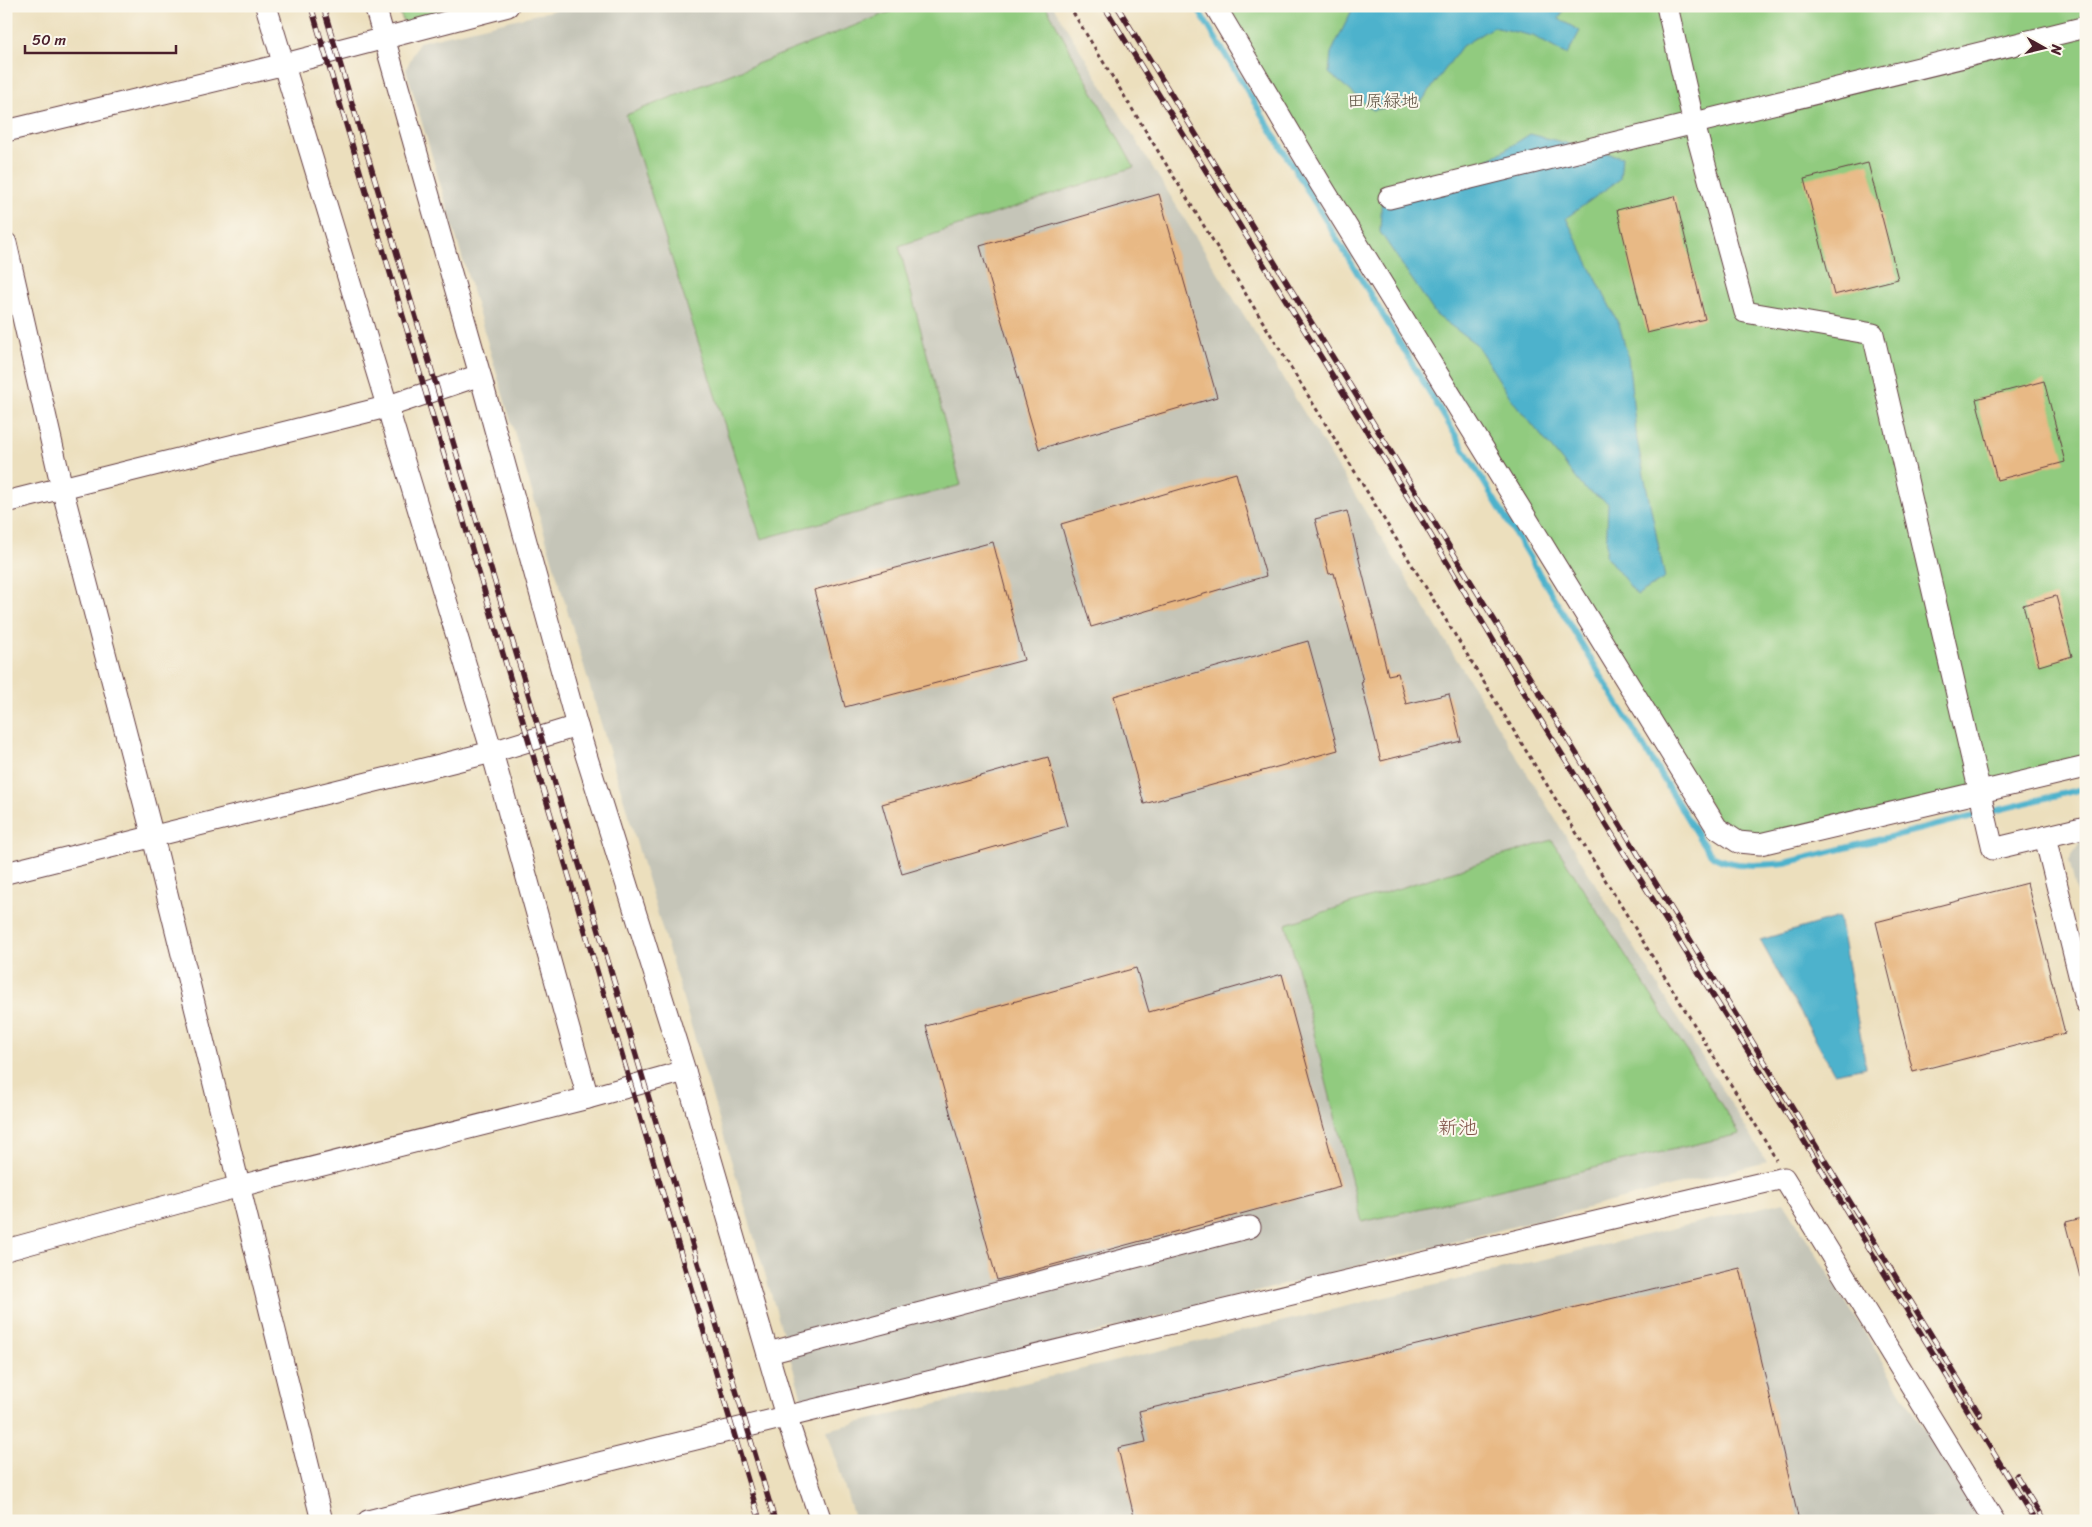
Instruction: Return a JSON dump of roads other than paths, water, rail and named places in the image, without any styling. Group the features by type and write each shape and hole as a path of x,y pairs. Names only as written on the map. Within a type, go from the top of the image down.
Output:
{"street":[{"path":"266,6 492,752 588,1098"},
{"path":"375,6 577,726 685,1071 786,1416 821,1521"},
{"path":"6,131 285,64 508,6"},
{"path":"1214,6 1320,183 1717,828 1738,842 1760,844 2086,767"},
{"path":"1667,6 1694,124 1745,312 1873,334 1993,849 2086,827"},
{"path":"1389,198 2086,27"},
{"path":"6,242 62,488 153,837 322,1521"},
{"path":"6,502 386,407 480,375"},
{"path":"6,873 492,752 577,726"},
{"path":"2045,837 2086,1003"},
{"path":"6,1250 240,1186 588,1098 685,1071"},
{"path":"368,1521 786,1416 1355,1278 1784,1178 1994,1521"},
{"path":"768,1354 1250,1227"}],"water":[{"path":"1354,6 1565,6 1559,19 1580,31 1567,55 1533,36 1493,27 1462,46 1422,101 1373,110 1329,73 1331,53"},
{"path":"1530,134 1622,157 1620,179 1566,218 1620,327 1628,357 1637,440 1665,578 1637,595 1606,556 1608,503 1584,488 1512,400 1476,344 1436,315 1380,232 1382,189 1454,182"},
{"path":"1839,917 1866,1067 1834,1073 1760,940"}],"waterway":[{"path":"1196,6 1699,838 1714,857 1740,864 1785,863 2086,788"}],"railway":[{"path":"311,6 760,1521"},
{"path":"323,6 775,1521"},
{"path":"1104,6 1423,522 1540,719 1801,1136 2035,1521"},
{"path":"1117,6 1980,1415"},
{"path":"2016,1475 2044,1521"}],"district":[{"name":"新池","path":"1458,1127"}],"park label":[{"name":"田原緑地","path":"1383,101"}]}
